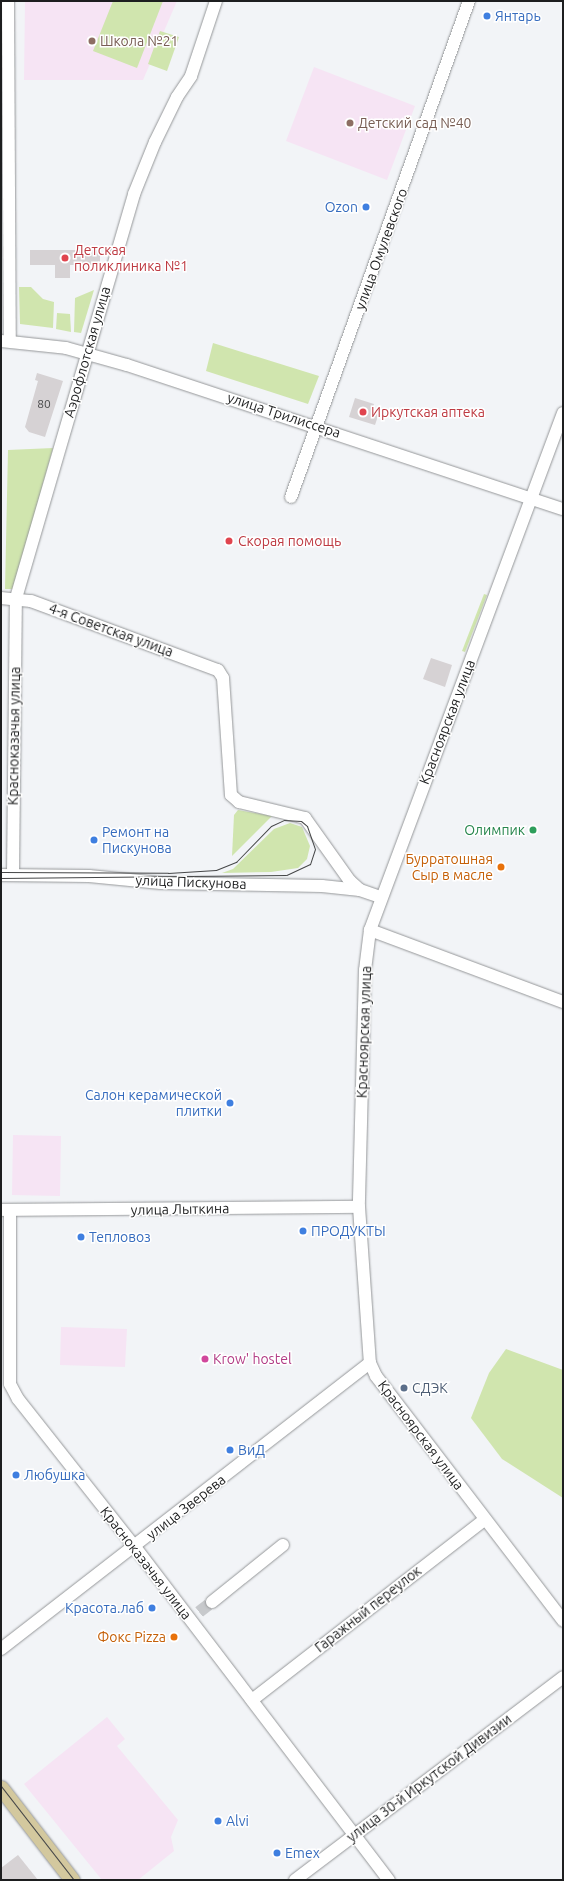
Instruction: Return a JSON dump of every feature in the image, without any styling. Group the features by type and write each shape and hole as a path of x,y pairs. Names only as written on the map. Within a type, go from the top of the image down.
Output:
{"main road":[{"path":"1,1788 72,1880"}],"street":[{"path":"6,341 12,284 4,90 8,1"},
{"name":"Аэрофлотская улица","path":"16,598 87,354 145,165 177,97 191,76 216,1"},
{"name":"улица Омулевского","path":"291,497 318,426 469,1"},
{"name":"улица Трилиссера","path":"6,341 87,354 318,426 563,509"},
{"name":"Красноярская улица","path":"563,413 380,897 370,930 365,970 359,1207 370,1363 376,1376 563,1621"},
{"name":"4-я Советская улица","path":"1,598 16,598 218,670 223,678 231,796 239,802 304,818 350,881 360,890"},
{"name":"Красноказачья улица","path":"7,875 16,598"},
{"name":"улица Пискунова","path":"7,875 89,876 161,883 322,886 360,890 380,897"},
{"path":"370,930 563,1002"},
{"name":"улица Лыткина","path":"5,1210 359,1207"},
{"name":"Красноказачья улица","path":"5,1210 10,1384 22,1405 135,1547 194,1616 252,1700 389,1880"},
{"name":"улица Зверева","path":"1,1650 370,1363"},
{"name":"Гаражный переулок","path":"252,1700 485,1519"},
{"path":"212,1602 283,1545"},
{"name":"улица 30-й Иркутской Дивизии","path":"295,1880 563,1677"}],"shaded area":[{"name":"Школа №21","path":"25,1 177,1 143,80 24,80"},
{"name":"Детский сад №40","path":"314,67 415,106 387,180 286,141"},
{"path":"13,1135 61,1136 60,1196 12,1195"},
{"path":"61,1327 127,1329 125,1367 60,1365"},
{"path":"107,1717 125,1739 117,1746 178,1820 171,1837 174,1851 138,1880 102,1880 24,1784"}],"green space":[{"path":"113,1 163,1 137,68 93,51"},
{"path":"160,31 179,37 167,71 148,64"},
{"path":"19,287 31,287 43,299 54,302 53,328 20,324"},
{"path":"94,290 81,333 74,332 75,298"},
{"path":"57,313 70,314 71,332 56,329"},
{"path":"213,343 319,376 308,404 206,371"},
{"path":"53,448 14,589 5,589 8,450"},
{"path":"484,594 487,595 465,652 462,651"},
{"path":"238,810 272,816 232,856 234,815"},
{"path":"290,823 302,827 310,846 307,859 298,868 271,872 222,873 233,869 274,829"},
{"path":"506,1349 563,1370 563,1498 502,1459 471,1418 489,1373"}],"building":[{"name":"Детская поликлиника №1","path":"30,250 100,250 100,265 70,265 70,278 55,278 55,265 30,265"},
{"path":"37,373 63,381 45,437 29,432 25,427 38,381 35,380"},
{"name":"Иркутская аптека","path":"355,398 374,404 372,411 379,413 375,425 349,417"},
{"path":"431,658 452,665 445,687 423,679"},
{"path":"18,1855 38,1880 1,1880 1,1868"}],"tunnel":[{"path":"199,1612 212,1602"}],"tram line":[{"path":"1,872 168,873 216,870 236,862 271,826 284,820 301,821 307,826 315,849 310,864 286,875 1,878"},
{"path":"1,1786 74,1880"}],"place":[{"name":"Янтарь","path":"487,16"},
{"name":"Школа №21","path":"92,41"},
{"name":"Детский сад №40","path":"350,123"},
{"name":"Ozon","path":"366,207"},
{"name":"Детская поликлиника №1","path":"65,258"},
{"name":"Иркутская аптека","path":"363,412"},
{"name":"Скорая помощь","path":"229,541"},
{"name":"Олимпик","path":"533,830"},
{"name":"Ремонт на Пискунова","path":"94,840"},
{"name":"Бурратошная Сыр в масле","path":"501,867"},
{"name":"Салон керамической плитки","path":"230,1103"},
{"name":"ПРОДУКТЫ","path":"303,1231"},
{"name":"Тепловоз","path":"81,1237"},
{"name":"Krow' hostel","path":"205,1359"},
{"name":"СДЭК","path":"404,1388"},
{"name":"ВиД","path":"230,1450"},
{"name":"Любушка","path":"16,1475"},
{"name":"Красота.лаб","path":"152,1608"},
{"name":"Фокс Pizza","path":"174,1637"},
{"name":"Alvi","path":"218,1821"},
{"name":"Emex","path":"277,1853"}]}
